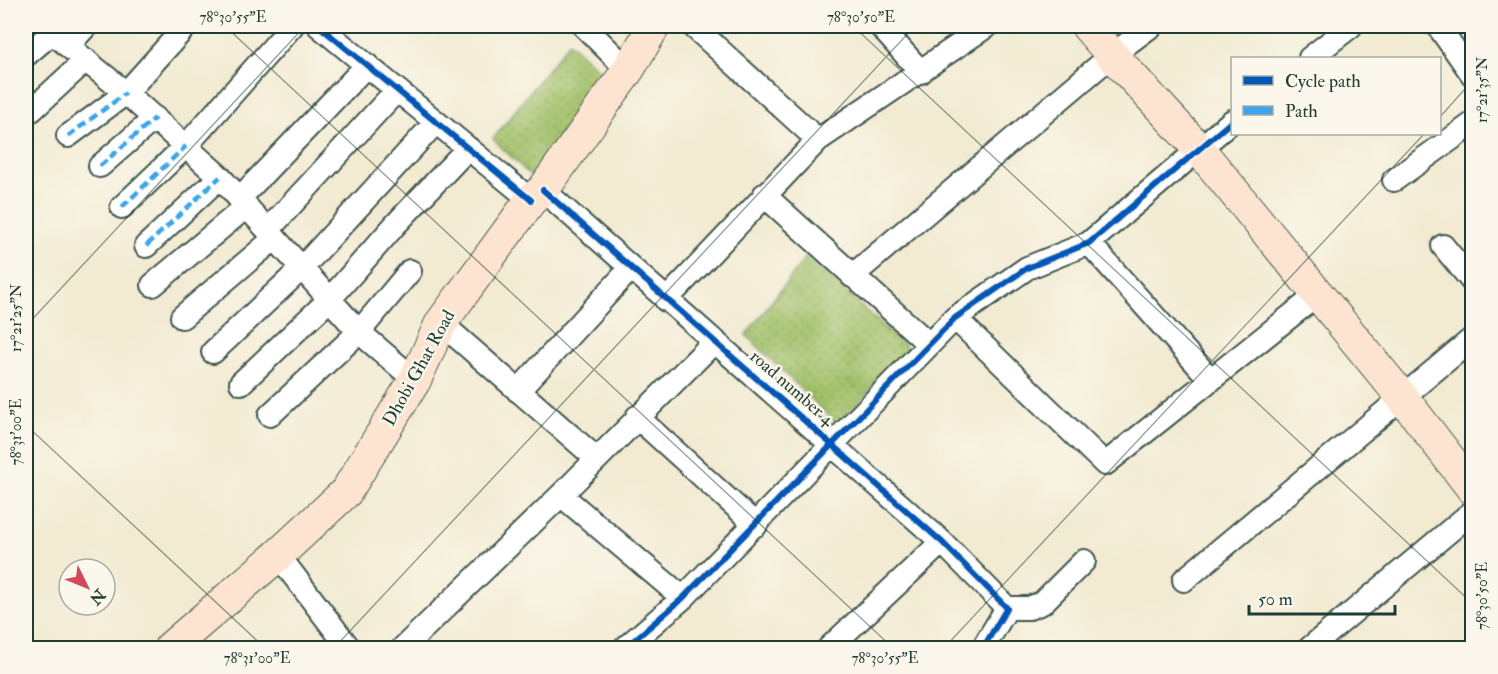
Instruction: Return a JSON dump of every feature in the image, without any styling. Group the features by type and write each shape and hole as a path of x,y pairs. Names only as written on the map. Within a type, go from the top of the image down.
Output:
{"main road":[{"name":"Dhobi Ghat Road","path":"170,648 279,555 346,492 415,380 441,322 628,70 654,26"},
{"path":"1087,26 1198,148 1402,397 1473,488"}],"street":[{"path":"26,55 56,34 86,26"},
{"path":"68,136 126,93 186,26"},
{"path":"122,207 186,146 292,26"},
{"name":"road number 4","path":"319,26 468,148 537,195 631,268 942,542 1007,608"},
{"path":"584,26 628,70"},
{"path":"693,26 818,140"},
{"path":"880,26 921,72"},
{"path":"666,300 818,140 987,26"},
{"path":"852,276 1112,55 1151,26"},
{"path":"1311,57 1351,26"},
{"path":"1438,26 1473,75"},
{"path":"56,34 220,177 328,300 359,332 415,380"},
{"path":"32,110 86,60"},
{"path":"153,285 243,202 367,65"},
{"path":"182,317 271,234 397,90"},
{"path":"100,166 155,118"},
{"path":"213,352 302,268 436,122"},
{"path":"625,648 683,598 756,525 831,443 955,318 1027,268 1089,243 1198,148 1231,123"},
{"path":"1394,180 1473,124"},
{"path":"241,384 328,300 468,148"},
{"path":"146,246 220,177"},
{"path":"764,195 929,344"},
{"path":"1089,243 1211,380"},
{"path":"1443,246 1473,280"},
{"path":"518,392 631,268"},
{"path":"270,415 359,332 410,271"},
{"path":"955,318 1105,464 1317,296"},
{"path":"441,322 597,459"},
{"path":"1184,580 1473,339"},
{"path":"403,648 561,495 715,340"},
{"path":"637,417 756,525"},
{"path":"561,495 683,598"},
{"path":"1310,648 1473,512"},
{"path":"829,648 942,542"},
{"path":"279,555 349,648"},
{"path":"983,648 1007,608 1029,608 1042,603 1084,561"}],"green space":[{"path":"569,42 604,75 532,177 493,139"},
{"path":"806,257 908,348 838,425 746,335"}],"marked path":[{"path":"68,136 126,93"},
{"path":"100,166 155,118"},
{"path":"122,207 186,146"},
{"path":"146,246 220,177"}],"cycle path":[{"path":"319,26 531,200"},
{"path":"625,648 683,598 955,318 1027,268 1089,243 1231,122"},
{"path":"543,190 942,542 1007,608 983,648"}]}
